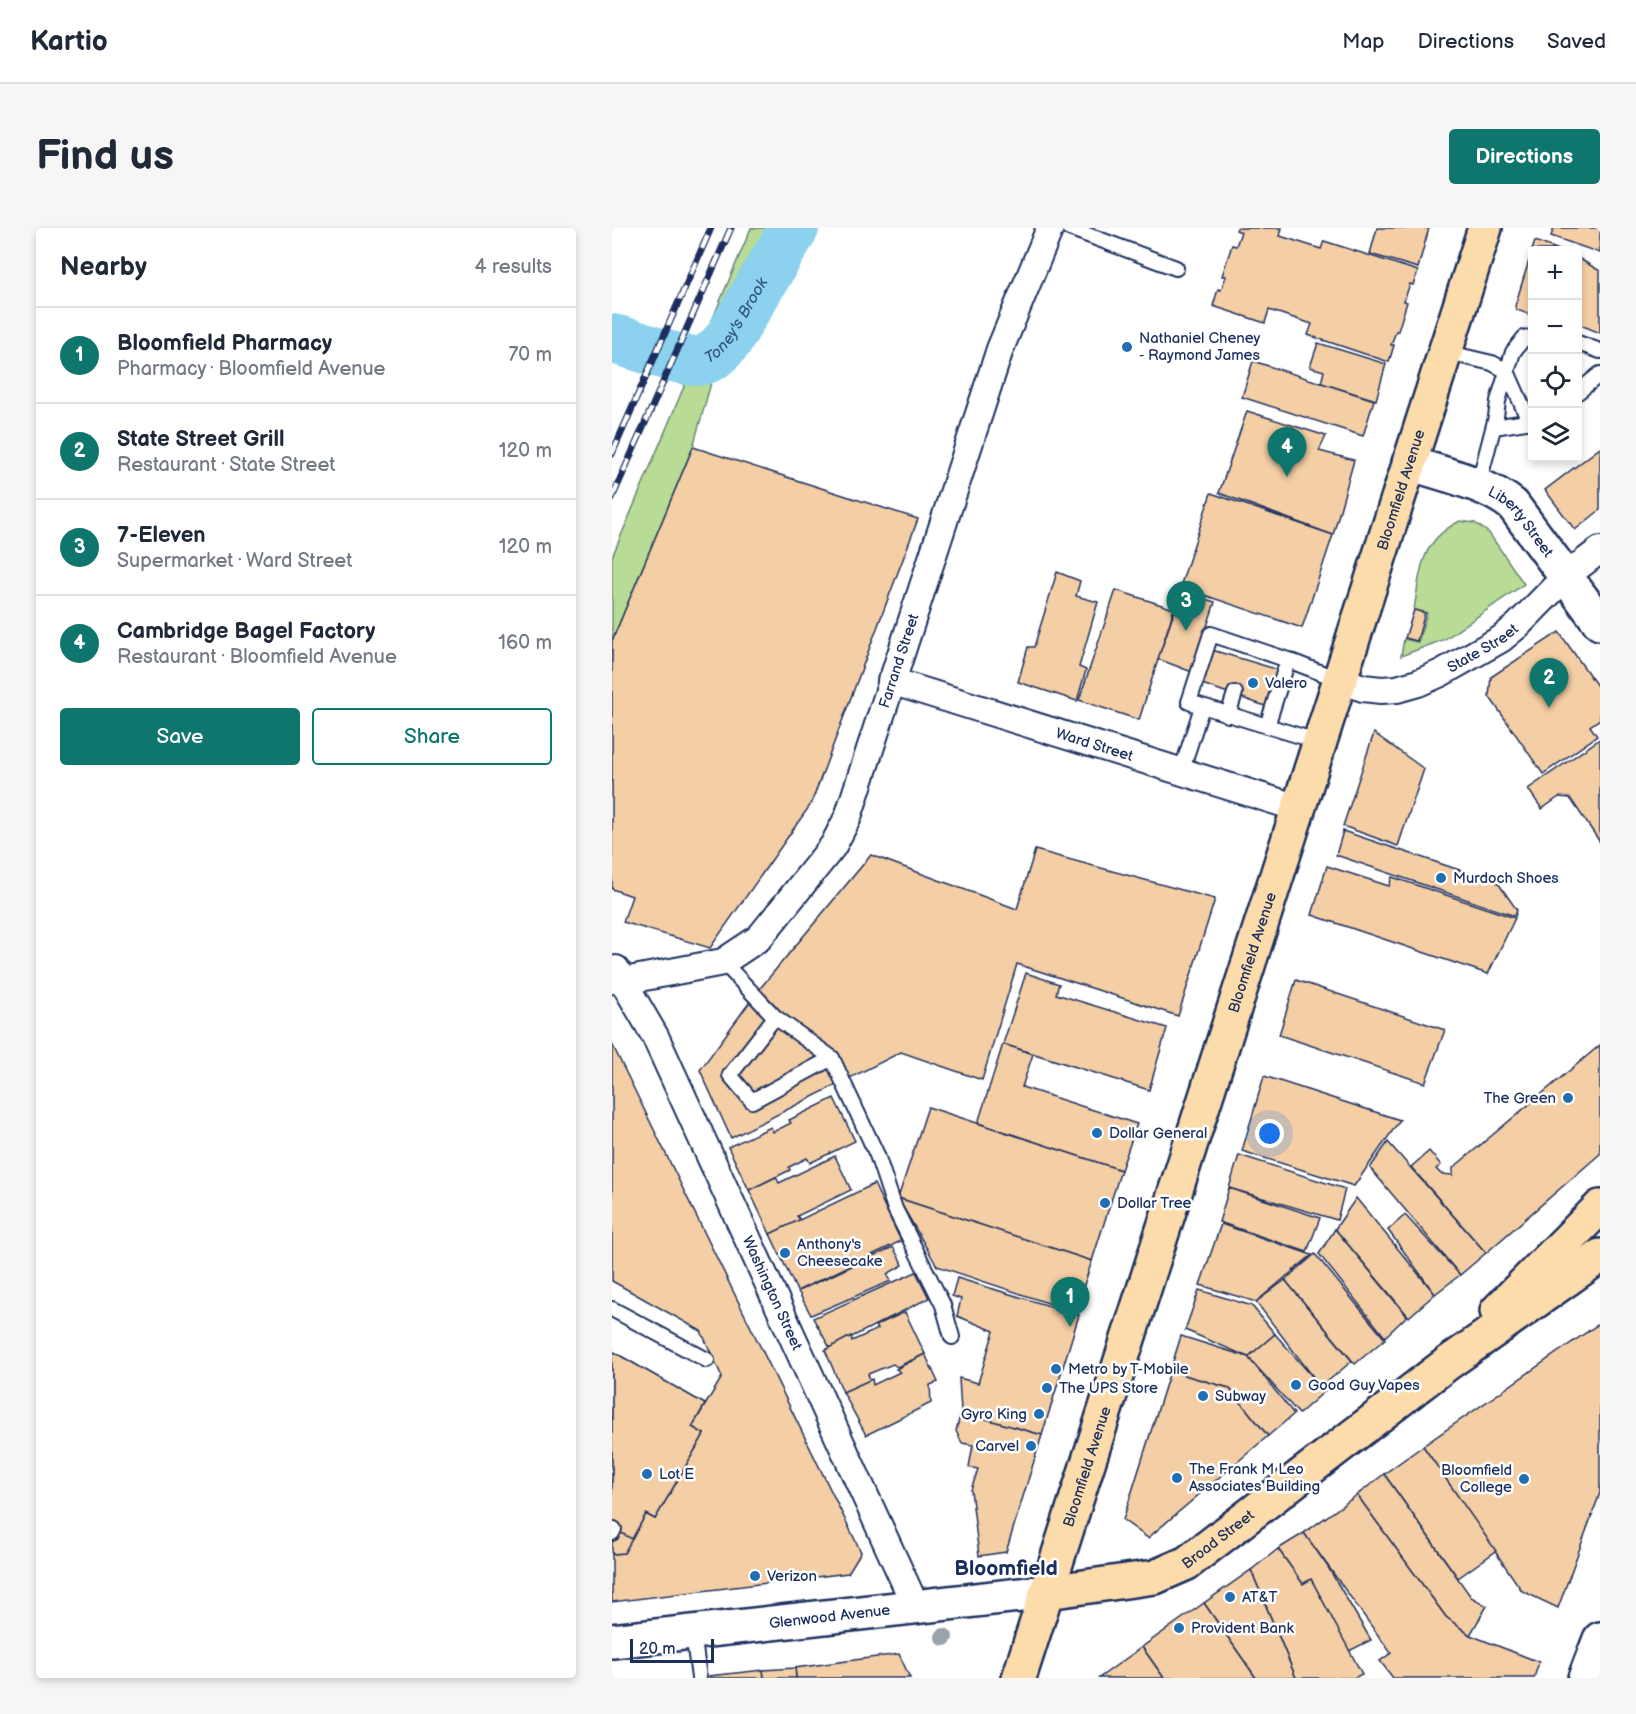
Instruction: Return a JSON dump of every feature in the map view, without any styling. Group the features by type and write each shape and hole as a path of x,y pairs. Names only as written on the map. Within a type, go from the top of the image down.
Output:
{"main road":[{"name":"Bloomfield Avenue","path":"1019,1678 1485,228"},
{"name":"Broad Street","path":"1448,1362 1600,1207"},
{"name":"Broad Street","path":"1047,1592 1155,1577 1188,1563 1448,1362 1600,1256"}],"street":[{"name":"Farrand Street","path":"616,975 723,962 759,938 833,846 848,817 1000,350 1050,228"},
{"name":"Liberty Street","path":"1409,463 1494,492 1513,505 1600,624"},
{"name":"State Street","path":"1340,681 1363,688 1397,689 1441,673 1501,639 1518,626 1566,576 1600,550"},
{"name":"Ward Street","path":"891,681 1298,808"},
{"name":"Washington Street","path":"616,975 655,1036 916,1606"},
{"name":"Glenwood Avenue","path":"612,1641 1047,1592"},
{"path":"1585,1678 1600,1639"}],"lane":[{"path":"1069,228 1176,268"},
{"path":"1478,486 1494,427 1498,401 1513,352 1524,338 1528,338"},
{"path":"1582,344 1600,351"},
{"path":"1445,352 1492,363 1507,371 1528,415"},
{"path":"1582,389 1597,376"},
{"path":"1494,427 1528,421"},
{"path":"1320,742 1189,702 1211,634 1249,653 1288,660 1340,681"},
{"path":"1267,726 1288,660"},
{"path":"1228,715 1235,693"},
{"path":"1181,772 1202,707"},
{"path":"723,962 775,1017 832,1058 877,1155 895,1209 943,1305 952,1337"},
{"path":"775,1017 730,1075 752,1101 832,1058"},
{"path":"612,1309 707,1360"},
{"path":"693,1632 699,1678"}],"green space":[{"path":"751,228 804,228 711,383 693,447 612,641 612,557"},
{"path":"1460,521 1475,523 1489,533 1524,584 1445,639 1401,656 1404,639 1418,642 1427,613 1414,609 1425,558 1437,538"}],"building":[{"path":"1237,228 1282,228 1280,236 1321,249 1324,241 1418,271 1404,301 1407,302 1391,345 1394,345 1389,362 1308,335 1312,324 1269,310 1265,323 1213,306 1218,289 1221,290 1226,276 1222,276 1232,245 1236,246 1241,232 1236,230"},
{"path":"1377,228 1429,228 1418,268 1370,254"},
{"path":"1554,228 1600,228 1600,253 1582,246 1551,236"},
{"path":"1535,241 1548,246 1533,246"},
{"path":"1582,260 1600,271 1600,333 1582,326"},
{"path":"1528,264 1528,314 1517,310 1515,306"},
{"path":"1318,343 1386,364 1376,400 1321,383 1324,371 1310,367"},
{"path":"1253,361 1374,400 1363,436 1242,397"},
{"path":"1247,411 1326,436 1319,451 1354,460 1333,535 1219,493"},
{"path":"693,447 918,519 811,804 710,948 623,922 632,896 612,889 612,641"},
{"path":"1600,448 1600,510 1575,530 1545,490"},
{"path":"1211,493 1333,535 1302,628 1180,587"},
{"path":"1057,572 1080,581 1076,596 1098,602 1079,667 1086,670 1077,701 1018,682 1028,647 1034,647"},
{"path":"1116,590 1174,609 1139,720 1079,700"},
{"path":"1181,592 1215,602 1192,672 1158,659"},
{"path":"1414,610 1425,613 1417,641 1405,638"},
{"path":"1559,632 1600,690 1600,719 1590,726 1597,736 1543,774 1489,696 1491,677"},
{"path":"1212,650 1279,670 1268,707 1202,684"},
{"path":"1374,733 1424,769 1398,846 1343,826"},
{"path":"1600,739 1600,842 1570,798 1559,797 1542,809 1528,789"},
{"name":"Murdoch Shoes","path":"1343,831 1498,883 1517,910 1515,916 1336,855"},
{"path":"1035,850 1215,899 1178,1016 1017,964 982,1080 901,1052 731,1138 700,1070 757,992 871,855 1017,909"},
{"path":"1327,866 1389,886 1392,877 1515,918 1488,974 1312,915"},
{"path":"1026,973 1059,984 1056,994 1167,1028 1149,1090 1003,1044"},
{"path":"1296,980 1445,1030 1425,1083 1279,1035"},
{"path":"612,1044 861,1552 848,1573 612,1602 612,1554 624,1553 646,1514 655,1519 704,1434 692,1427 722,1377 701,1331 612,1281"},
{"path":"1003,1044 1033,1054 1022,1087 1137,1124 1121,1170 978,1123"},
{"name":"The Green","path":"1600,1045 1600,1154 1486,1253 1411,1167 1429,1151 1441,1165 1436,1169 1441,1174 1453,1175 1453,1168"},
{"path":"1264,1076 1400,1120 1354,1186 1242,1151"},
{"path":"834,1098 855,1141 810,1163 807,1158 789,1167 790,1170 749,1190 728,1147 771,1127 773,1132 791,1123 789,1120"},
{"path":"928,1107 1121,1170 1092,1261 898,1198"},
{"path":"1388,1142 1486,1253 1460,1275 1370,1168"},
{"path":"1239,1155 1345,1189 1337,1220 1229,1188"},
{"path":"835,1156 851,1190 797,1216 800,1220 770,1234 749,1190 776,1177 779,1183"},
{"path":"874,1184 901,1241 797,1291 770,1234"},
{"path":"1229,1188 1320,1218 1307,1252 1219,1222"},
{"path":"898,1198 1092,1261 1075,1312 937,1266"},
{"path":"1356,1198 1435,1294 1409,1317 1335,1229"},
{"path":"1405,1215 1460,1275 1435,1294 1388,1230"},
{"path":"1221,1224 1312,1255 1256,1302 1200,1285"},
{"path":"1335,1229 1407,1316 1385,1337 1319,1254"},
{"path":"893,1247 903,1265 887,1274 891,1281 811,1315 798,1291"},
{"path":"1315,1254 1385,1339 1355,1364 1285,1280"},
{"path":"916,1272 929,1298 830,1348 813,1318"},
{"path":"957,1278 1079,1315 1042,1435 961,1412 959,1378 978,1383 994,1331 957,1316 961,1299 952,1296"},
{"path":"1285,1280 1352,1361 1321,1387 1256,1302"},
{"path":"1199,1290 1252,1306 1275,1334 1248,1357 1185,1330"},
{"path":"905,1312 925,1354 897,1367 893,1364 868,1374 870,1380 843,1392 825,1350 851,1336 852,1341 878,1329 875,1326"},
{"name":"Bloomfield College","path":"1600,1323 1600,1493 1558,1608 1522,1591 1423,1446"},
{"path":"1275,1334 1325,1391 1299,1414 1248,1357"},
{"path":"1181,1336 1248,1357 1294,1414 1268,1436 1229,1388 1170,1371"},
{"name":"Lot E","path":"612,1351 705,1404 692,1427 704,1434 655,1519 646,1514 624,1553 612,1554"},
{"name":"Lot E","path":"612,1351 705,1404 692,1427 704,1434 655,1519 646,1514 632,1539 612,1528"},
{"path":"925,1354 938,1382 930,1385 931,1403 866,1435 843,1392 872,1379 873,1385 900,1372 896,1369"},
{"name":"The Frank M Leo Associates Building","path":"1170,1371 1229,1388 1268,1436 1148,1538 1123,1520"},
{"path":"961,1412 1042,1435 1006,1552 979,1556 971,1490 978,1469 969,1467 973,1445 962,1443 956,1431"},
{"path":"1423,1446 1496,1551 1458,1578 1384,1474"},
{"path":"1384,1474 1471,1597 1487,1606 1470,1635 1446,1617 1357,1495"},
{"path":"1357,1495 1446,1617 1470,1635 1539,1662 1534,1678 1393,1678 1380,1661 1391,1653 1304,1533"},
{"path":"1304,1533 1328,1567 1371,1640 1349,1651 1311,1579 1303,1584 1278,1549"},
{"path":"1278,1549 1303,1584 1311,1579 1362,1674 1354,1678 1296,1678 1251,1570"},
{"path":"1251,1570 1296,1678 1256,1678 1204,1603"},
{"path":"1204,1603 1256,1678 1164,1678 1142,1647"},
{"path":"1142,1647 1164,1678 1099,1678"},
{"path":"899,1654 910,1678 796,1678 795,1668"},
{"path":"795,1668 796,1678 764,1678 763,1670"},
{"path":"763,1670 764,1678 710,1678 709,1676"}],"waterway":[{"name":"Toney's Brook","path":"612,339 671,357 694,361 711,357 728,340 794,228"}],"railway":[{"path":"612,454 711,228"},
{"path":"612,498 731,228"}],"place":[{"name":"Nathaniel Cheney - Raymond James","path":"1127,347"},
{"name":"Cambridge Bagel Factory","path":"1287,477"},
{"name":"7-Eleven","path":"1186,631"},
{"name":"Valero","path":"1253,683"},
{"name":"State Street Grill","path":"1549,708"},
{"name":"Murdoch Shoes","path":"1441,878"},
{"name":"The Green","path":"1568,1098"},
{"name":"Dollar General","path":"1097,1133"},
{"name":"Dollar Tree","path":"1105,1203"},
{"name":"Anthony's Cheesecake","path":"785,1253"},
{"name":"Bloomfield Pharmacy","path":"1070,1327"},
{"name":"Metro by T-Mobile","path":"1056,1369"},
{"name":"Good Guy Vapes","path":"1296,1385"},
{"name":"The UPS Store","path":"1047,1388"},
{"name":"Subway","path":"1203,1396"},
{"name":"Gyro King","path":"1039,1414"},
{"name":"Carvel","path":"1031,1446"},
{"name":"Lot E","path":"647,1474"},
{"name":"The Frank M Leo Associates Building","path":"1177,1478"},
{"name":"Bloomfield College","path":"1524,1479"},
{"name":"Verizon","path":"755,1576"},
{"name":"AT&T","path":"1230,1597"},
{"name":"Provident Bank","path":"1179,1628"}],"district":[{"name":"Bloomfield","path":"1006,1568"}]}
